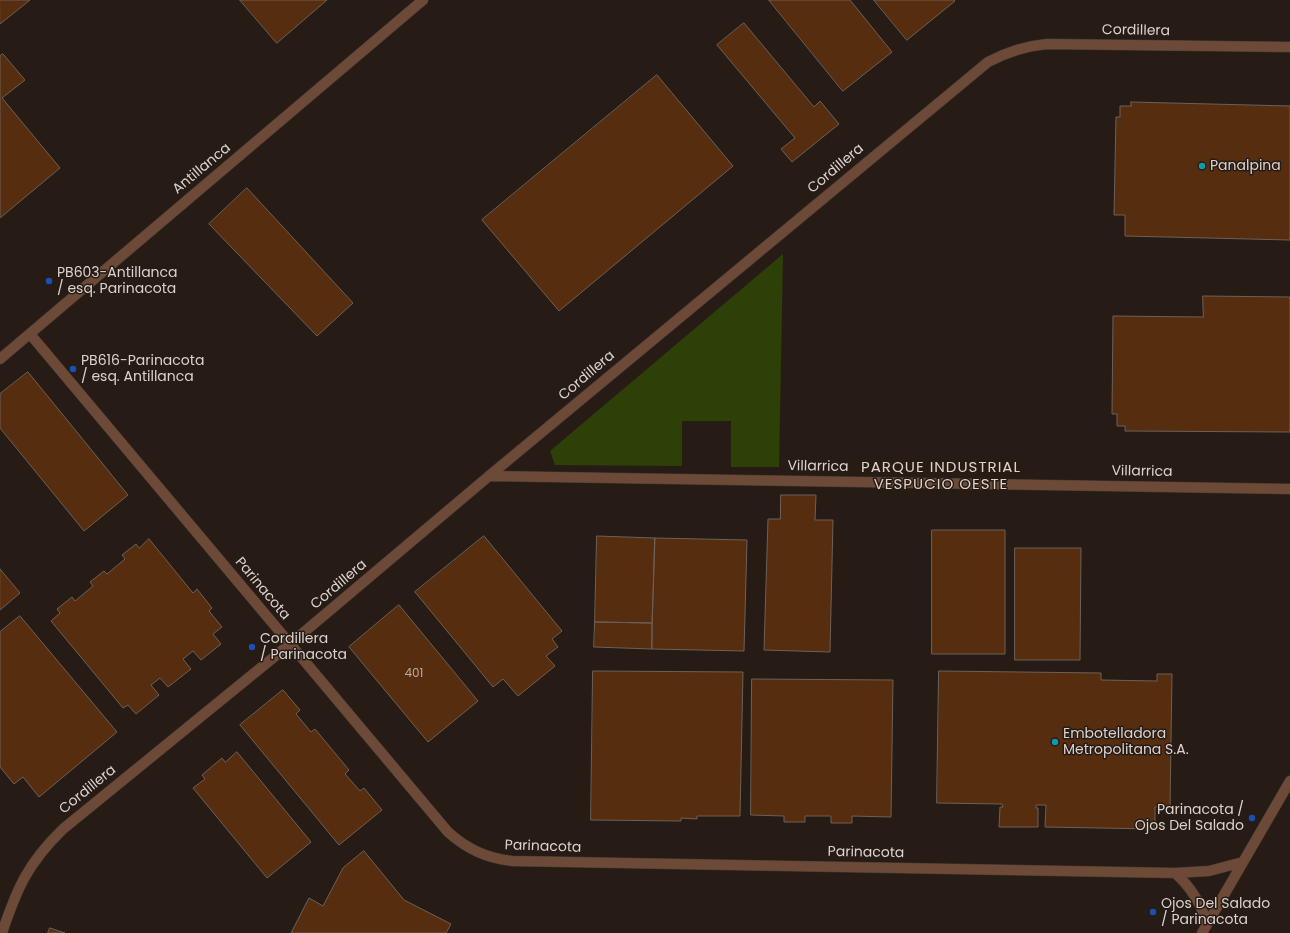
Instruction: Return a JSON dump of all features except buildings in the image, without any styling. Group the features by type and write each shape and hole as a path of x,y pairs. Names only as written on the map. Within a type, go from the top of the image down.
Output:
{"street":[{"name":"Antillanca","path":"0,359 423,0"},
{"name":"Cordillera","path":"2,933 12,902 25,874 42,850 63,829 290,644 489,476 978,69 998,56 1022,48 1047,44 1290,47"},
{"name":"Parinacota","path":"30,334 448,832 470,848 490,857 512,861 1175,873 1209,871 1243,862"},
{"name":"Villarrica","path":"489,476 1290,489"},
{"path":"1205,929 1290,781"},
{"path":"1175,873 1189,887 1200,905 1205,929"}],"green space":[{"path":"783,254 779,467 731,467 731,421 682,421 682,466 555,465 550,451"}],"place":[{"name":"Panalpina","path":"1202,166"},
{"name":"PB603-Antillanca / esq. Parinacota","path":"49,281"},
{"name":"PB616-Parinacota / esq. Antillanca","path":"73,369"},
{"name":"Cordillera / Parinacota","path":"252,647"},
{"name":"Embotelladora Metropolitana S.A.","path":"1055,742"},
{"name":"Parinacota / Ojos Del Salado","path":"1252,818"},
{"name":"Ojos Del Salado / Parinacota","path":"1153,912"}],"district":[{"name":"PARQUE INDUSTRIAL VESPUCIO OESTE","path":"941,476"}]}
